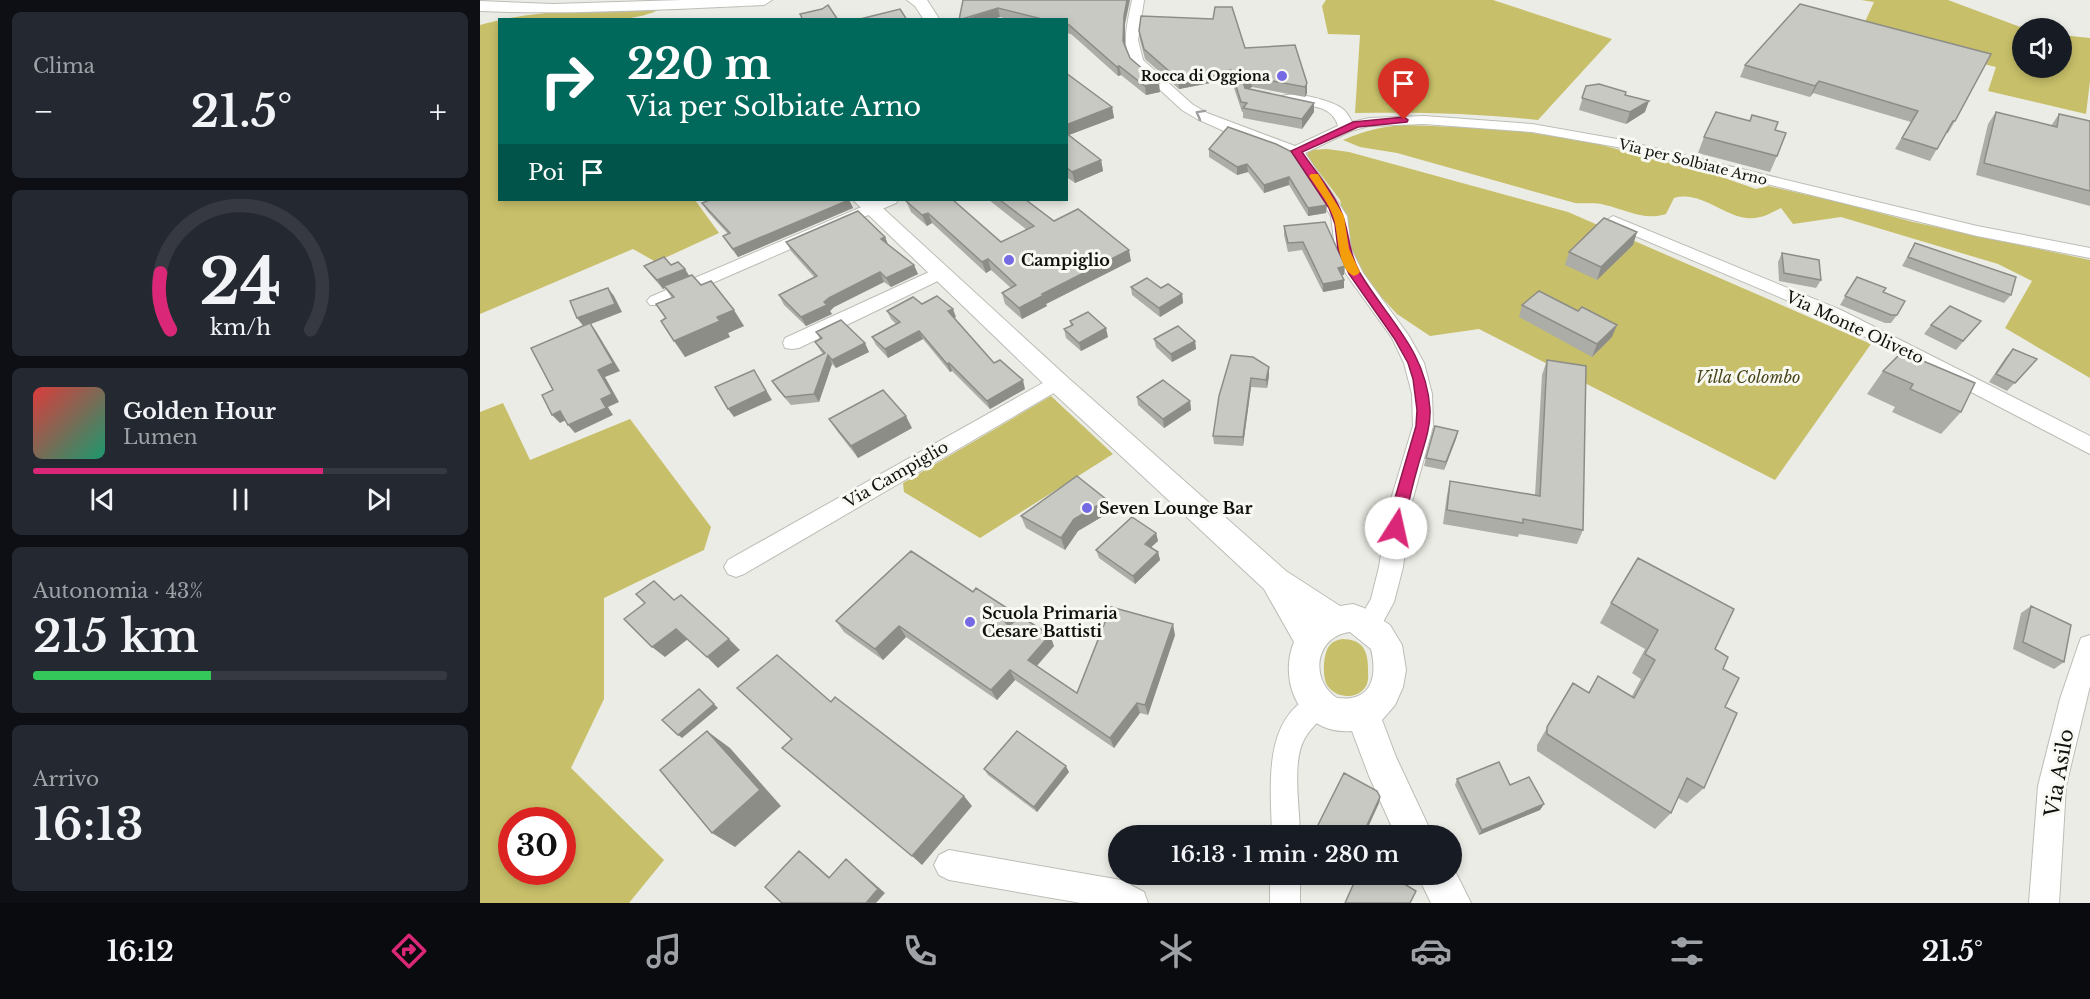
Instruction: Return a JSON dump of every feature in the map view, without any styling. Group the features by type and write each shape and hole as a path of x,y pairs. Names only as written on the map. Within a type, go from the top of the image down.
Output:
{"street":[{"path":"650,5 697,0"},
{"path":"480,6 553,9 765,0"},
{"path":"915,0 921,3 931,18"},
{"path":"1138,0 1131,45 1132,54 1138,62 1187,107 1229,128 1296,151 1339,216 1343,249 1348,260 1414,363 1422,394 1423,426 1399,509 1391,567 1382,602 1368,625"},
{"path":"1276,97 1338,109 1345,118 1346,128"},
{"name":"Via per Solbiate Arno","path":"1296,151 1346,128 1369,122 1424,120 1505,124 1617,143 1977,231 2090,253"},
{"path":"656,302 875,202 940,273 1275,580 1336,620"},
{"name":"Via Monte Oliveto","path":"1613,221 1835,314 2090,446"},
{"path":"792,343 940,273"},
{"name":"Via Campiglio","path":"736,567 1057,382"},
{"path":"1275,580 1310,640"},
{"path":"1353,618 1368,625 1382,638 1388,650 1389,671 1384,695 1375,706 1363,713 1349,716 1335,714 1318,705 1306,688 1305,651 1310,640 1322,627 1336,620 1353,618"},
{"name":"Via Asilo","path":"2044,903 2052,786 2073,699 2090,646"},
{"path":"1286,825 1286,757 1291,736 1305,717 1318,705"},
{"path":"1363,713 1382,764 1410,825"},
{"path":"949,865 1121,895 1133,903"},
{"path":"1285,903 1286,885"},
{"path":"1442,885 1452,903"}],"green space":[{"path":"1326,0 1493,0 1612,39 1538,120 1447,114 1355,113 1360,35 1328,34 1322,6"},
{"path":"1861,0 1948,0 2012,24 2012,78 2072,78 2072,36 2090,38 2090,81 2086,114 1988,91 1996,67 1955,57 1864,24 1874,2"},
{"path":"660,9 632,18 513,18 592,10"},
{"path":"498,21 498,201 696,201 719,233 656,262 633,249 480,314 480,25"},
{"path":"1406,125 1506,129 1586,141 1713,174 1756,189 1768,186 1913,222 2090,260 2090,378 2005,328 2032,281 1998,264 1841,217 1793,224 1781,208 1763,216 1749,218 1727,212 1696,198 1685,197 1674,198 1666,214 1650,216 1602,204 1575,203 1397,153 1360,147 1343,140 1374,130"},
{"name":"Villa Colombo","path":"1327,149 1349,152 1568,212 1871,344 1775,480 1479,329 1430,336 1397,314 1371,286 1351,252 1340,200 1307,156 1308,150"},
{"path":"1051,396 1113,454 980,538 904,492 903,483"},
{"path":"503,403 530,460 630,419 711,527 704,550 604,598 604,699 571,768 664,860 629,903 480,903 480,412"},
{"path":"1342,639 1359,643 1367,656 1367,684 1362,691 1352,696 1335,693 1327,685 1324,676 1328,648"}],"building":[{"path":"963,0 1127,0 1123,41 1130,58 1159,83 1145,86 1119,66 1117,67 1068,25 1068,18 1038,18 998,8 959,18"},
{"path":"1800,4 1991,54 1955,121 1937,149 1902,138 1918,111 1819,81 1815,86 1745,65"},
{"path":"828,5 837,18 802,18 800,14 822,9"},
{"path":"1215,7 1232,7 1245,48 1295,45 1307,83 1305,87 1251,77 1243,82 1245,88 1314,103 1302,119 1243,108 1247,103 1241,102 1231,70 1178,79 1144,49 1139,31 1141,16 1213,19"},
{"path":"900,9 906,18 864,18"},
{"path":"1068,74 1112,107 1068,124"},
{"path":"1599,84 1626,92 1625,95 1649,101 1630,112 1582,98 1586,86"},
{"path":"1716,112 1750,121 1752,115 1778,122 1775,130 1786,133 1777,156 1704,137"},
{"path":"1996,112 2057,127 2059,114 2090,121 2090,191 1984,163"},
{"path":"1228,127 1292,152 1327,205 1308,208 1289,177 1264,185 1247,164 1237,167 1209,149"},
{"path":"1068,135 1101,160 1072,172 1068,169"},
{"path":"707,201 847,201 733,249 723,236 730,233 702,203"},
{"path":"906,201 954,201 1001,242 1034,226 1001,201 1027,201 1054,221 1078,209 1129,250 1019,308 1002,293 1016,285 988,259 982,262 928,213 922,215"},
{"path":"858,211 885,237 881,239 914,265 886,278 880,272 829,298 824,302 827,305 801,317 779,295 817,276 786,242"},
{"path":"1604,218 1637,232 1601,267 1569,252"},
{"path":"1325,222 1345,266 1338,268 1344,280 1323,284 1303,242 1288,243 1284,226"},
{"path":"1915,243 2016,277 2011,295 1908,257"},
{"path":"1782,253 1819,260 1821,280 1784,273"},
{"path":"664,257 671,265 678,262 685,269 657,280 644,266"},
{"path":"692,275 701,285 711,281 734,310 717,317 720,321 674,341 661,321 666,318 656,304 674,297 664,286"},
{"path":"1857,277 1886,288 1883,292 1905,301 1897,315 1891,315 1845,296"},
{"path":"1147,278 1161,288 1168,284 1182,294 1159,308 1131,287"},
{"path":"608,288 615,304 577,318 570,301"},
{"path":"1539,291 1578,311 1582,307 1617,325 1597,344 1522,305"},
{"path":"937,296 953,309 948,311 994,363 1000,360 1023,380 987,401 949,363 947,364 919,331 885,349 872,337 900,322 887,311 913,297 922,304"},
{"path":"1950,306 1981,321 1963,341 1931,325"},
{"path":"1088,312 1106,328 1079,343 1064,329 1073,325 1070,321"},
{"path":"841,320 865,343 832,360 828,355 814,394 785,397 772,381 825,353 815,342 822,338 816,332"},
{"path":"590,323 613,363 598,370 612,394 601,399 606,408 568,425 560,411 552,415 542,395 553,390 531,348"},
{"path":"1178,326 1195,341 1171,354 1154,339"},
{"path":"2013,349 2037,359 2015,383 1996,374"},
{"path":"1902,352 1975,383 1961,412 1910,389 1913,384 1883,371"},
{"path":"1231,355 1253,357 1269,367 1266,380 1251,378 1243,437 1213,436 1219,396"},
{"path":"1547,360 1586,366 1583,530 1523,519 1523,523 1447,510 1450,481 1540,496"},
{"path":"754,370 766,391 728,409 715,387"},
{"path":"1163,380 1190,401 1163,419 1137,397"},
{"path":"883,390 906,416 851,446 829,419"},
{"path":"1435,426 1458,431 1446,462 1426,458"},
{"path":"1077,476 1107,500 1074,519 1061,538 1021,516"},
{"path":"1132,517 1156,533 1145,544 1158,552 1133,576 1096,550"},
{"path":"911,551 973,592 976,588 1010,610 1003,620 1009,626 1020,616 1050,635 1028,660 1077,693 1111,607 1173,624 1145,705 1137,703 1110,738 1010,670 991,690 899,626 875,649 836,621"},
{"path":"1638,558 1734,609 1715,649 1728,657 1723,669 1739,678 1725,707 1737,713 1704,788 1687,778 1671,813 1547,734 1547,727 1573,683 1589,693 1598,676 1634,698 1655,660 1645,654 1658,630 1611,603"},
{"path":"654,581 674,600 681,595 729,639 707,657 676,629 652,647 624,619 645,603 636,594"},
{"path":"2031,606 2071,625 2064,662 2023,642"},
{"path":"777,655 831,702 835,697 964,796 912,856 782,748 792,739 737,688"},
{"path":"699,689 714,704 678,735 662,720"},
{"path":"707,731 760,790 712,833 660,770"},
{"path":"1017,731 1066,766 1034,807 984,769"},
{"path":"1499,762 1510,785 1529,777 1544,804 1482,830 1457,779"},
{"path":"1344,773 1377,791 1380,797 1367,825 1318,825"},
{"path":"799,851 829,878 846,859 878,889 866,903 782,903 765,887"},
{"path":"1353,885 1406,885 1416,891 1410,903 1345,903"}],"slow traffic":[{"path":"1314,176 1339,216 1343,249 1354,272"}],"place":[{"name":"Rocca di Oggiona","path":"1282,76"},
{"name":"Campiglio","path":"1009,260"},
{"name":"Seven Lounge Bar","path":"1087,508"},
{"name":"Scuola Primaria Cesare Battisti","path":"970,622"}],"route":[{"path":"1396,528 1399,509 1423,426 1424,410 1419,379 1414,363 1400,336 1366,291 1348,260 1343,249 1339,216 1296,151 1356,124 1404,120"}]}
